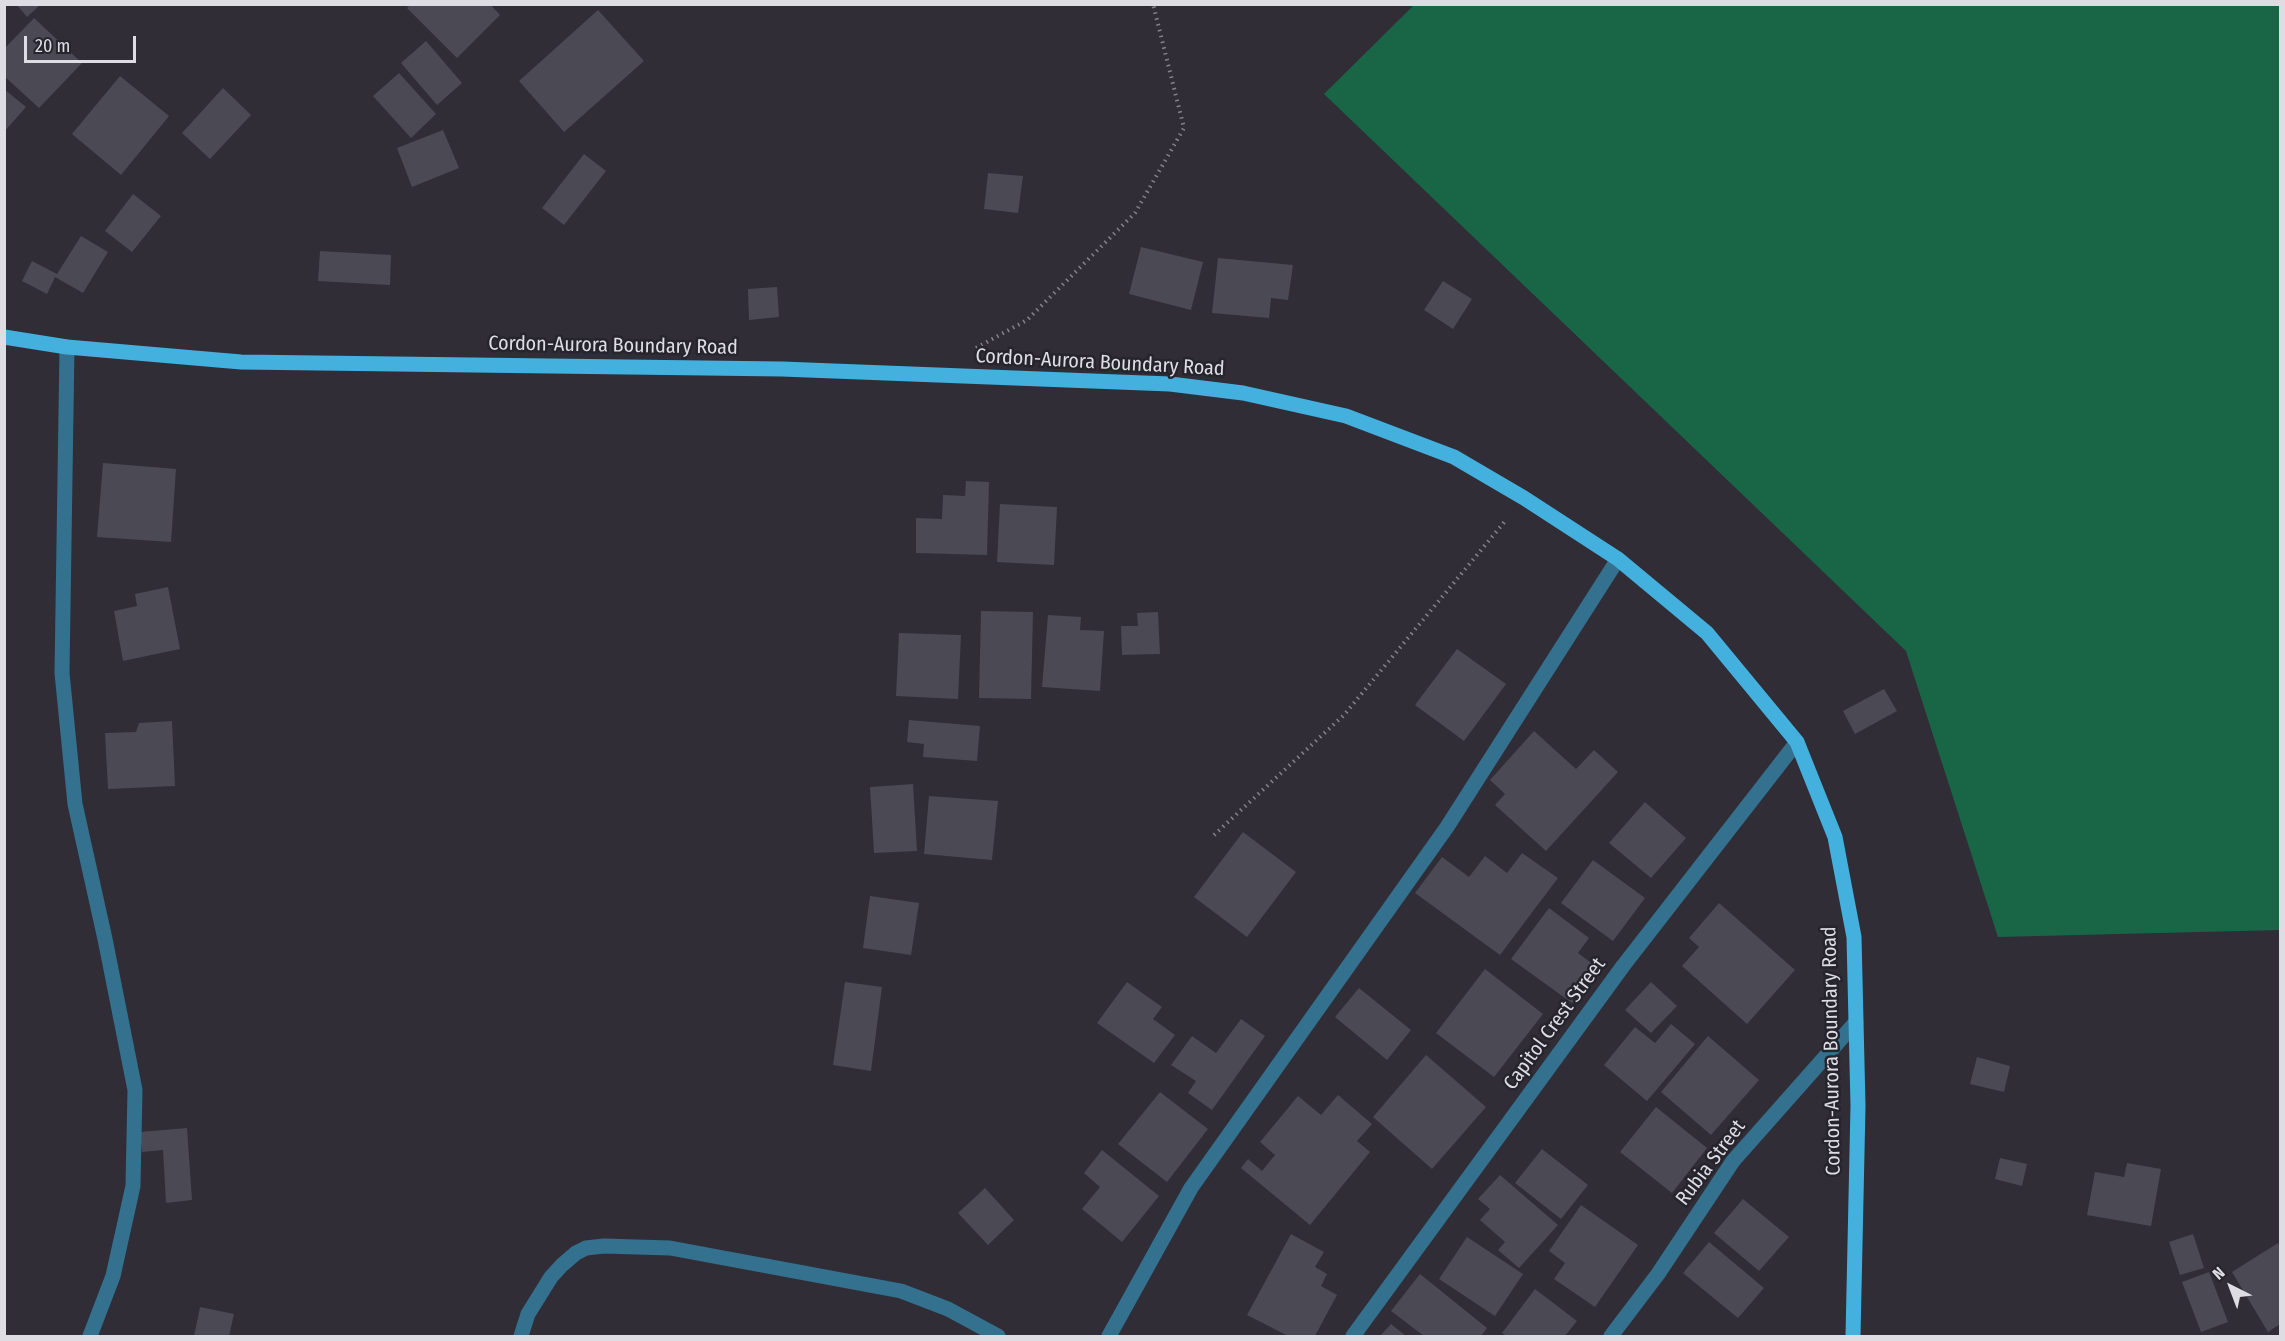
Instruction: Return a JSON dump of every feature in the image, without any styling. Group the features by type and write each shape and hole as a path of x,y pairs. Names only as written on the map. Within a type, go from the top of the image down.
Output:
{"main road":[{"name":"Cordon-Aurora Boundary Road","path":"4,337 67,347 241,362 782,369 1170,384 1243,393 1346,416 1454,457 1524,498 1618,559 1707,633 1797,742 1835,837 1854,937 1858,1106 1852,1336"}],"street":[{"path":"67,347 62,673 75,804 135,1090 133,1186 113,1276 90,1336"},
{"path":"1109,1336 1191,1188 1447,827 1618,559"},
{"name":"Capitol Crest Street","path":"1353,1336 1623,966 1797,742"},
{"name":"Rubia Street","path":"1611,1336 1658,1274 1733,1161 1856,1022"},
{"path":"521,1336 528,1314 551,1277 562,1265 586,1248 604,1246 670,1248 902,1291 948,1309 998,1336"}],"path":[{"path":"968,353 1027,320 1135,213 1184,128 1153,4"},
{"path":"1214,835 1344,715 1524,498"}],"green space":[{"path":"1414,5 2280,5 2280,930 1998,937 1906,651 1324,94"}],"building":[{"path":"16,4 41,4 27,17"},
{"path":"411,4 490,4 500,15 457,58 407,8"},
{"path":"598,10 644,61 564,132 519,81"},
{"path":"34,18 82,63 39,108 4,76 4,49"},
{"path":"426,41 462,83 437,105 401,63"},
{"path":"399,73 436,114 411,138 373,96"},
{"path":"120,76 169,116 121,175 72,134"},
{"path":"223,88 251,115 210,159 182,133"},
{"path":"4,89 26,107 4,132"},
{"path":"443,130 459,168 412,187 397,148"},
{"path":"584,154 606,171 564,225 542,208"},
{"path":"988,173 1023,176 1018,213 984,209"},
{"path":"133,194 161,216 132,252 105,231"},
{"path":"81,236 108,252 83,293 55,277 47,294 22,281 32,261 57,274"},
{"path":"1141,247 1203,262 1191,310 1129,294"},
{"path":"320,251 391,255 390,285 318,281"},
{"path":"1218,258 1293,265 1288,300 1271,298 1269,318 1212,313"},
{"path":"1443,281 1472,299 1453,329 1424,310"},
{"path":"777,287 779,317 749,320 748,289"},
{"path":"103,463 176,469 171,542 97,537"},
{"path":"966,481 989,482 987,555 916,553 916,518 942,519 943,495 965,496"},
{"path":"1000,504 1057,507 1054,565 997,562"},
{"path":"168,587 180,649 123,661 114,611 137,606 135,594"},
{"path":"981,611 1033,612 1031,699 979,698"},
{"path":"1158,612 1160,654 1122,655 1121,626 1138,626 1137,613"},
{"path":"1048,615 1081,617 1080,630 1104,631 1100,691 1042,687"},
{"path":"899,633 961,635 958,699 896,696"},
{"path":"1457,649 1506,684 1464,741 1415,705"},
{"path":"1884,689 1897,711 1855,734 1843,711"},
{"path":"909,720 980,726 977,761 923,757 924,744 907,742"},
{"path":"172,721 175,786 108,789 105,733 136,732 139,723"},
{"path":"1534,731 1576,769 1594,750 1618,772 1546,851 1495,805 1505,794 1490,780"},
{"path":"913,784 917,851 874,853 870,787"},
{"path":"929,796 998,801 992,860 924,854"},
{"path":"1645,802 1686,838 1651,878 1609,843"},
{"path":"1243,832 1296,872 1247,937 1194,897"},
{"path":"1522,853 1558,878 1500,955 1415,893 1442,857 1469,877 1485,856 1507,873"},
{"path":"1593,860 1645,898 1613,941 1561,903"},
{"path":"870,896 919,903 911,955 863,948"},
{"path":"1719,903 1795,970 1747,1024 1682,966 1699,947 1689,938"},
{"path":"1549,908 1589,938 1578,953 1598,968 1572,1003 1511,959"},
{"path":"1485,969 1543,1014 1494,1077 1436,1033"},
{"path":"845,982 882,987 871,1071 833,1065"},
{"path":"1127,982 1162,1007 1153,1019 1175,1035 1154,1063 1097,1023"},
{"path":"1651,982 1677,1006 1651,1033 1625,1010"},
{"path":"1359,988 1411,1030 1387,1060 1335,1017"},
{"path":"1241,1019 1265,1036 1212,1110 1188,1093 1196,1081 1171,1065 1192,1036 1216,1053"},
{"path":"1671,1024 1695,1044 1647,1101 1604,1065 1635,1027 1655,1043"},
{"path":"1708,1036 1759,1080 1711,1135 1661,1092"},
{"path":"1426,1055 1486,1107 1432,1169 1373,1117"},
{"path":"1977,1057 2010,1066 2004,1092 1970,1084"},
{"path":"1160,1092 1208,1129 1167,1182 1118,1144"},
{"path":"1338,1095 1372,1124 1357,1141 1370,1152 1310,1225 1241,1168 1248,1159 1262,1171 1275,1155 1260,1142 1298,1096 1321,1115"},
{"path":"1656,1107 1707,1148 1672,1193 1620,1152"},
{"path":"187,1128 192,1200 166,1203 163,1150 142,1152 140,1132"},
{"path":"1542,1149 1588,1185 1561,1219 1515,1183"},
{"path":"1102,1150 1159,1196 1122,1242 1082,1209 1100,1187 1084,1173"},
{"path":"2000,1158 2027,1164 2022,1186 1995,1179"},
{"path":"2127,1163 2161,1169 2151,1226 2087,1215 2095,1172 2124,1177"},
{"path":"1500,1175 1558,1225 1519,1268 1498,1250 1505,1242 1480,1220 1490,1209 1478,1199"},
{"path":"985,1188 1014,1220 988,1245 958,1213"},
{"path":"1743,1199 1789,1237 1759,1271 1714,1233"},
{"path":"1581,1205 1638,1245 1595,1307 1554,1279 1565,1263 1549,1251"},
{"path":"1291,1234 1324,1252 1315,1267 1327,1274 1321,1286 1337,1295 1315,1336 1288,1336 1247,1315"},
{"path":"2193,1234 2204,1268 2180,1275 2169,1242"},
{"path":"1467,1237 1523,1274 1495,1316 1439,1279"},
{"path":"1709,1242 1764,1288 1738,1318 1683,1273"},
{"path":"2278,1243 2280,1247 2280,1324 2268,1332 2232,1272"},
{"path":"2209,1272 2228,1322 2201,1332 2182,1282"},
{"path":"1420,1274 1487,1328 1481,1336 1424,1336 1391,1311"},
{"path":"1535,1289 1577,1321 1565,1336 1506,1336 1502,1333"},
{"path":"200,1307 234,1314 229,1336 194,1336"},
{"path":"1391,1324 1406,1336 1380,1336"}]}
